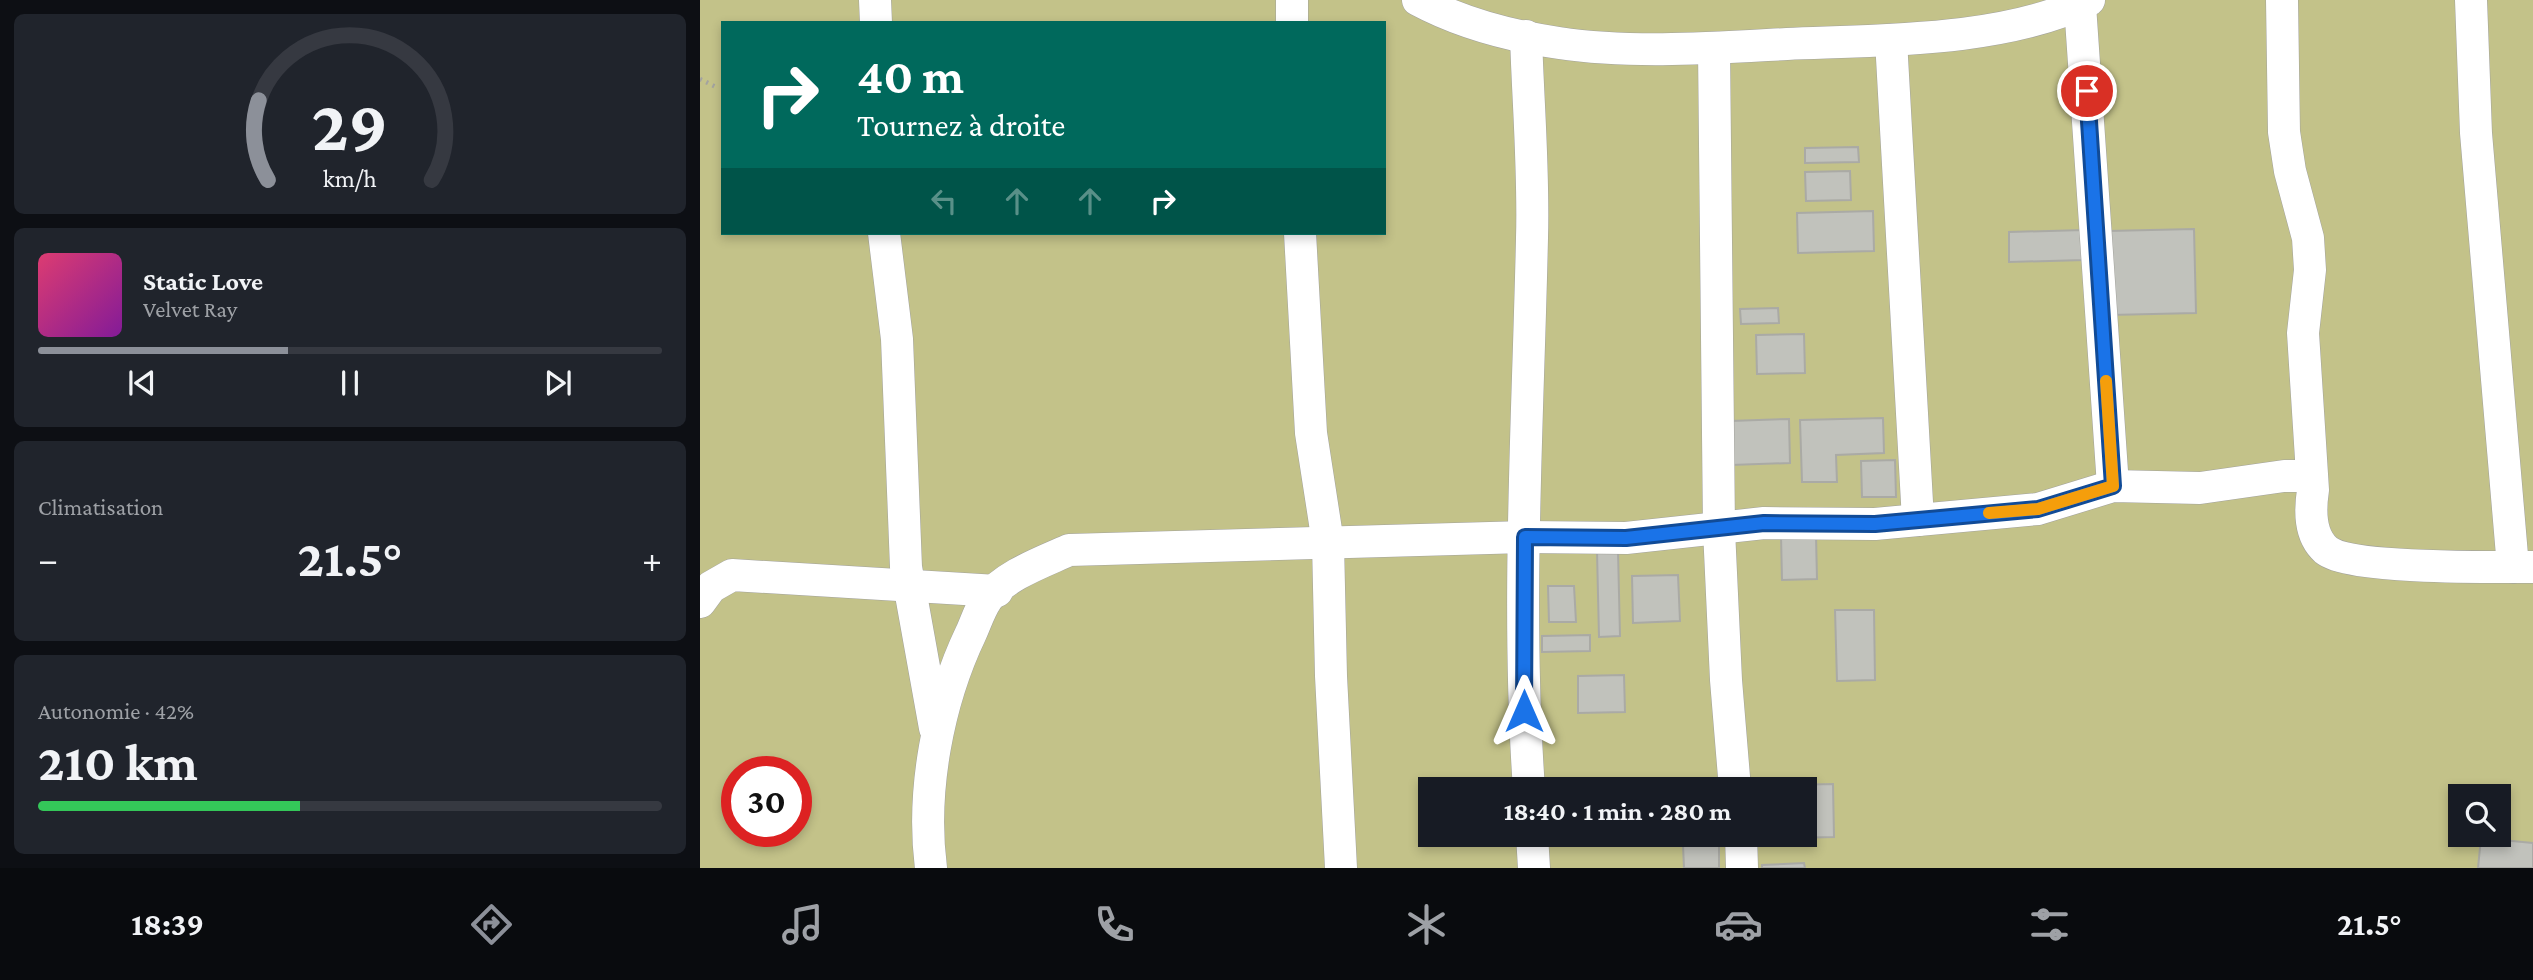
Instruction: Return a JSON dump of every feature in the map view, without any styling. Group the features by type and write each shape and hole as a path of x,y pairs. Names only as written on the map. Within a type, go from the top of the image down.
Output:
{"street":[{"path":"875,0 876,21"},
{"path":"1292,0 1292,21"},
{"path":"1418,0 1451,18 1560,43 1714,48 1934,37 2015,23 2084,2 2113,486"},
{"path":"2282,0 2284,132 2290,171 2308,239 2310,270 2303,333 2313,490 2310,510 2314,528 2325,549 2332,553 2383,562 2523,567 2476,133 2471,0"},
{"path":"1526,36 1532,234 1525,537 1524,711 1528,777"},
{"path":"1892,40 1918,520"},
{"path":"1714,48 1719,530 1726,680 1734,777"},
{"path":"884,235 897,339 902,531 909,586 937,738"},
{"path":"1300,235 1311,433 1328,543 1331,676 1341,868"},
{"path":"931,868 931,805 937,738 959,659 988,599 1037,564 1069,550 1525,537 1572,540 1719,530 1764,523 1875,524 2038,509 2113,486 2200,488 2284,476 2311,476"},
{"path":"700,602 711,587 732,575 844,579 997,591"},
{"path":"1533,847 1534,868"},
{"path":"1741,847 1742,868"}],"path":[{"path":"700,79 716,87"}],"shaded area":[{"path":"700,0 2533,0 2533,868 700,868"}],"building":[{"path":"1858,147 1859,162 1805,163 1805,148"},
{"path":"1850,171 1851,200 1806,201 1805,172"},
{"path":"1873,211 1874,251 1798,253 1797,213"},
{"path":"2194,229 2196,313 2110,315 2108,231"},
{"path":"2083,230 2084,260 2009,262 2009,232"},
{"path":"1778,308 1779,323 1741,324 1740,309"},
{"path":"1804,334 1805,373 1757,374 1756,335"},
{"path":"1883,418 1884,453 1836,455 1837,482 1802,482 1800,420"},
{"path":"1789,419 1790,463 1731,465 1730,421"},
{"path":"1895,460 1896,497 1862,497 1861,461"},
{"path":"1816,535 1817,579 1782,580 1781,536"},
{"path":"1618,551 1620,636 1599,637 1597,552"},
{"path":"1678,575 1680,621 1633,623 1632,576"},
{"path":"1548,586 1574,586 1576,622 1549,622"},
{"path":"1835,610 1874,610 1875,680 1837,681"},
{"path":"1590,635 1590,651 1542,652 1542,636"},
{"path":"1624,675 1625,712 1578,713 1578,676"},
{"path":"1817,784 1833,784 1834,837 1817,837"},
{"path":"2511,841 2533,843 2533,868 2478,868 2480,847 2511,847"},
{"path":"1683,847 1719,847 1719,868 1684,868"},
{"path":"1804,863 1805,868 1762,868 1762,865"}],"slow traffic":[{"path":"1989,513 2038,509 2113,486 2106,381"}],"route":[{"path":"1524,711 1525,537 1572,540 1626,538 1764,523 1820,521 1875,524 2038,509 2113,486 2087,91"}]}
